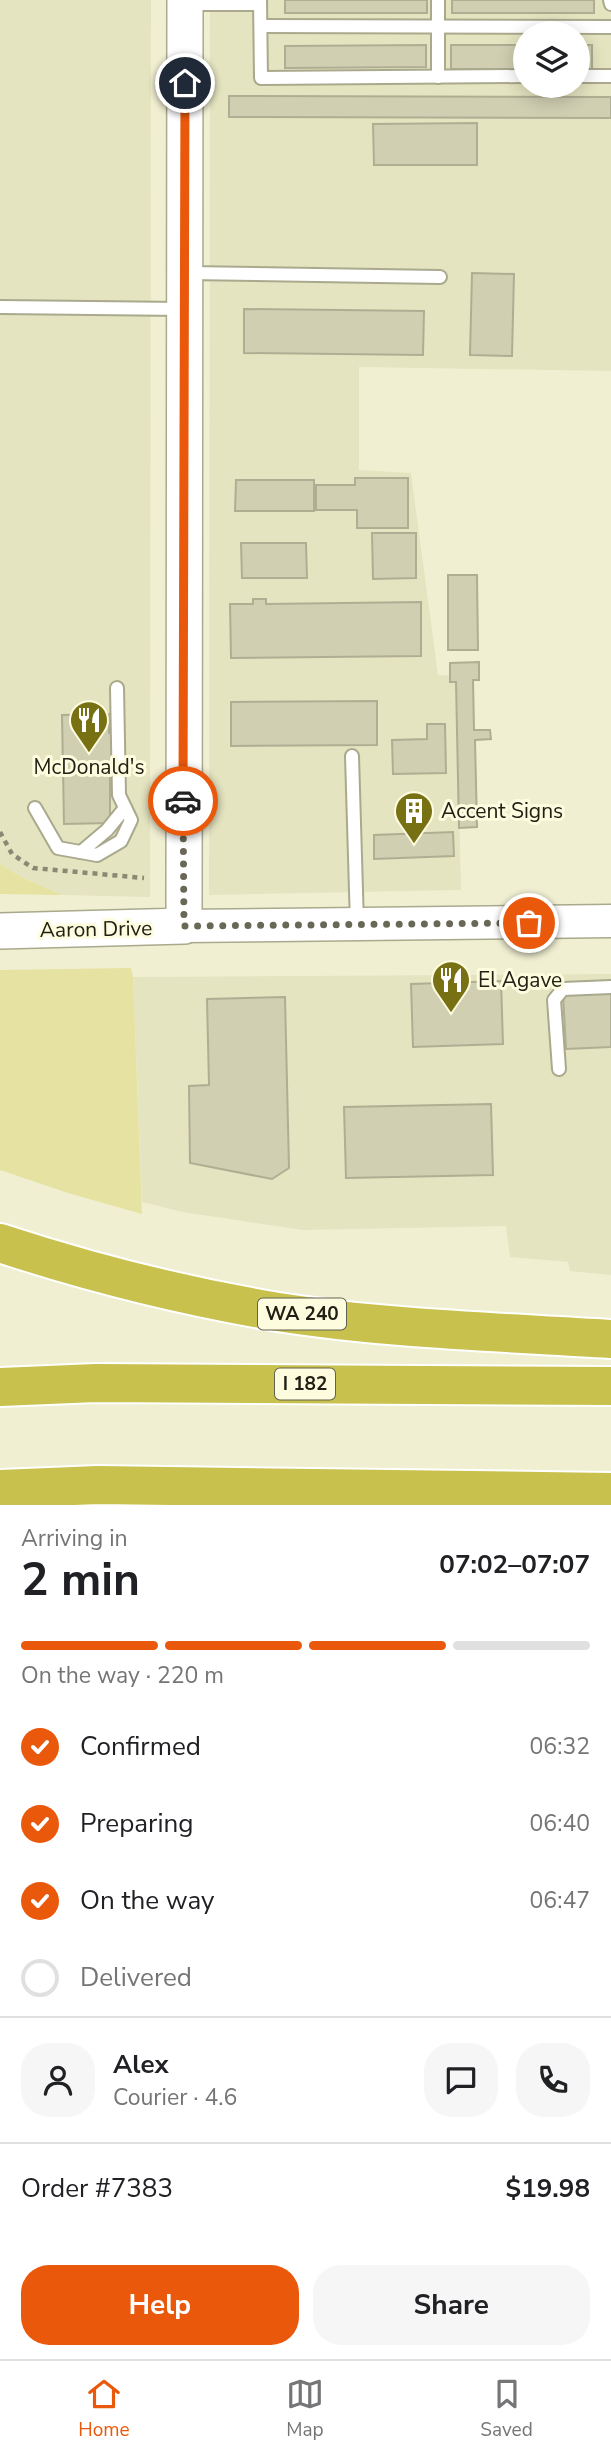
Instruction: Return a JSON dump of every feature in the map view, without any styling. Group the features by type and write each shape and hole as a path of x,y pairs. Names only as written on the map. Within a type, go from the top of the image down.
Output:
{"highway":[{"name":"WA 240","path":"0,1243 145,1286 280,1312 422,1328 611,1339"},
{"name":"I 182","path":"0,1387 96,1383 611,1386"},
{"path":"0,1489 98,1485 611,1492"},
{"path":"387,1490 507,1505"}],"main road":[{"path":"184,926 185,2"},
{"name":"Aaron Drive","path":"0,931 184,926"}],"street":[{"name":"Aaron Drive","path":"184,926 611,922"}],"lane":[{"path":"438,0 438,77"},
{"path":"185,2 260,2 261,78 513,76"},
{"path":"261,26 611,27"},
{"path":"590,76 611,76"},
{"path":"184,273 440,277"},
{"path":"0,307 184,309"},
{"path":"35,808 58,848 97,855 121,841 131,820 119,795 117,688"},
{"path":"352,756 357,925"},
{"path":"559,1069 554,1000 563,989 611,987"}],"shaded area":[{"path":"0,0 151,0 150,897 62,895 21,877 0,864"},
{"path":"210,0 611,0 611,371 359,367 359,470 411,473 438,675 456,676 461,890 209,895"},
{"path":"0,864 21,877 62,895 0,894"},
{"path":"131,968 142,1214 0,1170 0,970"},
{"path":"611,974 611,1275 570,1271 568,1262 510,1257 506,1226 303,1230 182,1212 142,1202 133,977"}],"building":[{"path":"285,0 427,0 427,13 285,13"},
{"path":"452,0 594,0 594,13 452,13"},
{"path":"426,45 426,67 285,68 285,46"},
{"path":"451,45 513,45 513,69 451,69"},
{"path":"590,45 592,45 590,69"},
{"path":"229,96 611,97 611,118 229,117"},
{"path":"477,123 477,165 374,165 373,124"},
{"path":"472,273 514,274 512,356 470,355"},
{"path":"244,309 424,311 423,355 244,353"},
{"path":"355,478 408,478 408,528 357,528 357,510 316,510 316,485 355,485"},
{"path":"236,480 314,480 314,511 235,511"},
{"path":"372,533 416,533 416,578 373,579"},
{"path":"241,543 306,543 307,578 242,578"},
{"path":"448,575 477,575 478,650 448,650"},
{"path":"253,599 266,599 266,604 421,602 421,656 231,658 230,604 253,604"},
{"path":"479,662 479,680 473,680 474,730 490,730 491,739 475,740 477,827 459,828 456,682 450,682 450,663"},
{"path":"377,701 377,745 231,746 231,702"},
{"name":"McDonald's","path":"109,714 109,733 116,734 116,775 110,775 110,823 64,824 62,715"},
{"path":"427,724 445,724 446,773 393,774 392,740 427,739"},
{"name":"Accent Signs","path":"453,832 454,856 374,859 374,835"},
{"path":"501,981 503,1044 413,1047 411,984"},
{"path":"611,993 611,1047 566,1049 563,994"},
{"path":"285,997 289,1168 272,1179 190,1163 189,1086 209,1085 207,999"},
{"path":"491,1104 493,1175 346,1178 344,1107"}],"way so far":[{"path":"183,801 184,926 529,923"}],"place":[{"name":"McDonald's","path":"89,754"},
{"name":"Accent Signs","path":"414,845"},
{"name":"El Agave","path":"451,1014"}],"route":[{"path":"183,801 185,83"}]}
